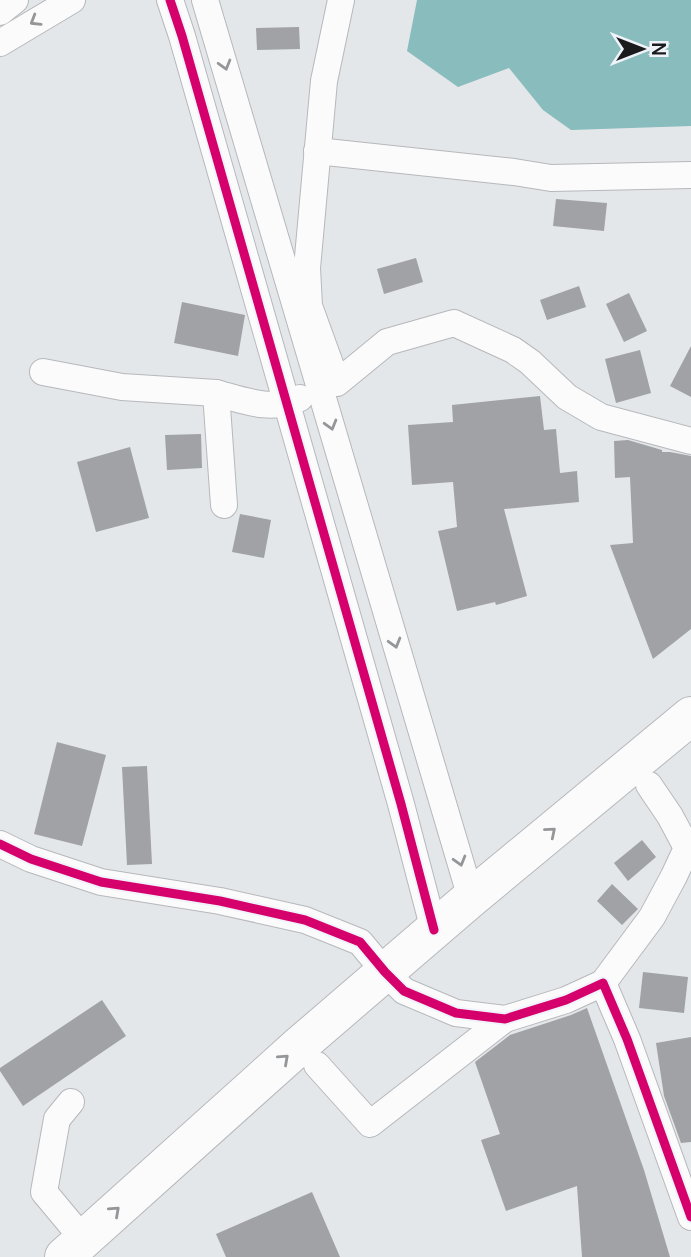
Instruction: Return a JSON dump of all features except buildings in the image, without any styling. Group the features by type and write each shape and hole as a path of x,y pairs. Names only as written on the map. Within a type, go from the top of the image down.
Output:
{"highway":[{"path":"84,1251 317,1065 394,981 434,930 691,716"},
{"path":"84,1251 300,1045 394,981 691,750"}],"street":[{"path":"0,12 15,0"},
{"path":"0,43 72,0"},
{"path":"170,0 401,804 434,930"},
{"path":"205,0 328,385"},
{"path":"341,0 324,81 307,268 309,306 328,385 471,898"},
{"path":"317,151 551,178 691,175"},
{"path":"43,372 122,387 216,393 263,405 287,405 328,385 387,342 454,323 513,349 567,397 601,417 691,441"},
{"path":"216,393 224,505"},
{"path":"317,1065 370,1124 505,1019 566,1000 603,983 652,916 689,850 649,785"},
{"path":"0,844 31,859 102,882 220,901 305,920 360,942 394,981 456,1013 505,1019"},
{"path":"603,983 627,1039 691,1217"},
{"path":"71,1102 57,1119 44,1192 84,1251"}],"water":[{"path":"417,0 691,0 691,126 571,130 543,110 509,68 458,87 407,51"}],"cycle path":[{"path":"170,0 401,804 434,930"},
{"path":"0,844 31,859 101,882 220,901 305,920 360,942 404,991 456,1013 505,1019 566,1000 603,983 627,1039 691,1217"}]}
